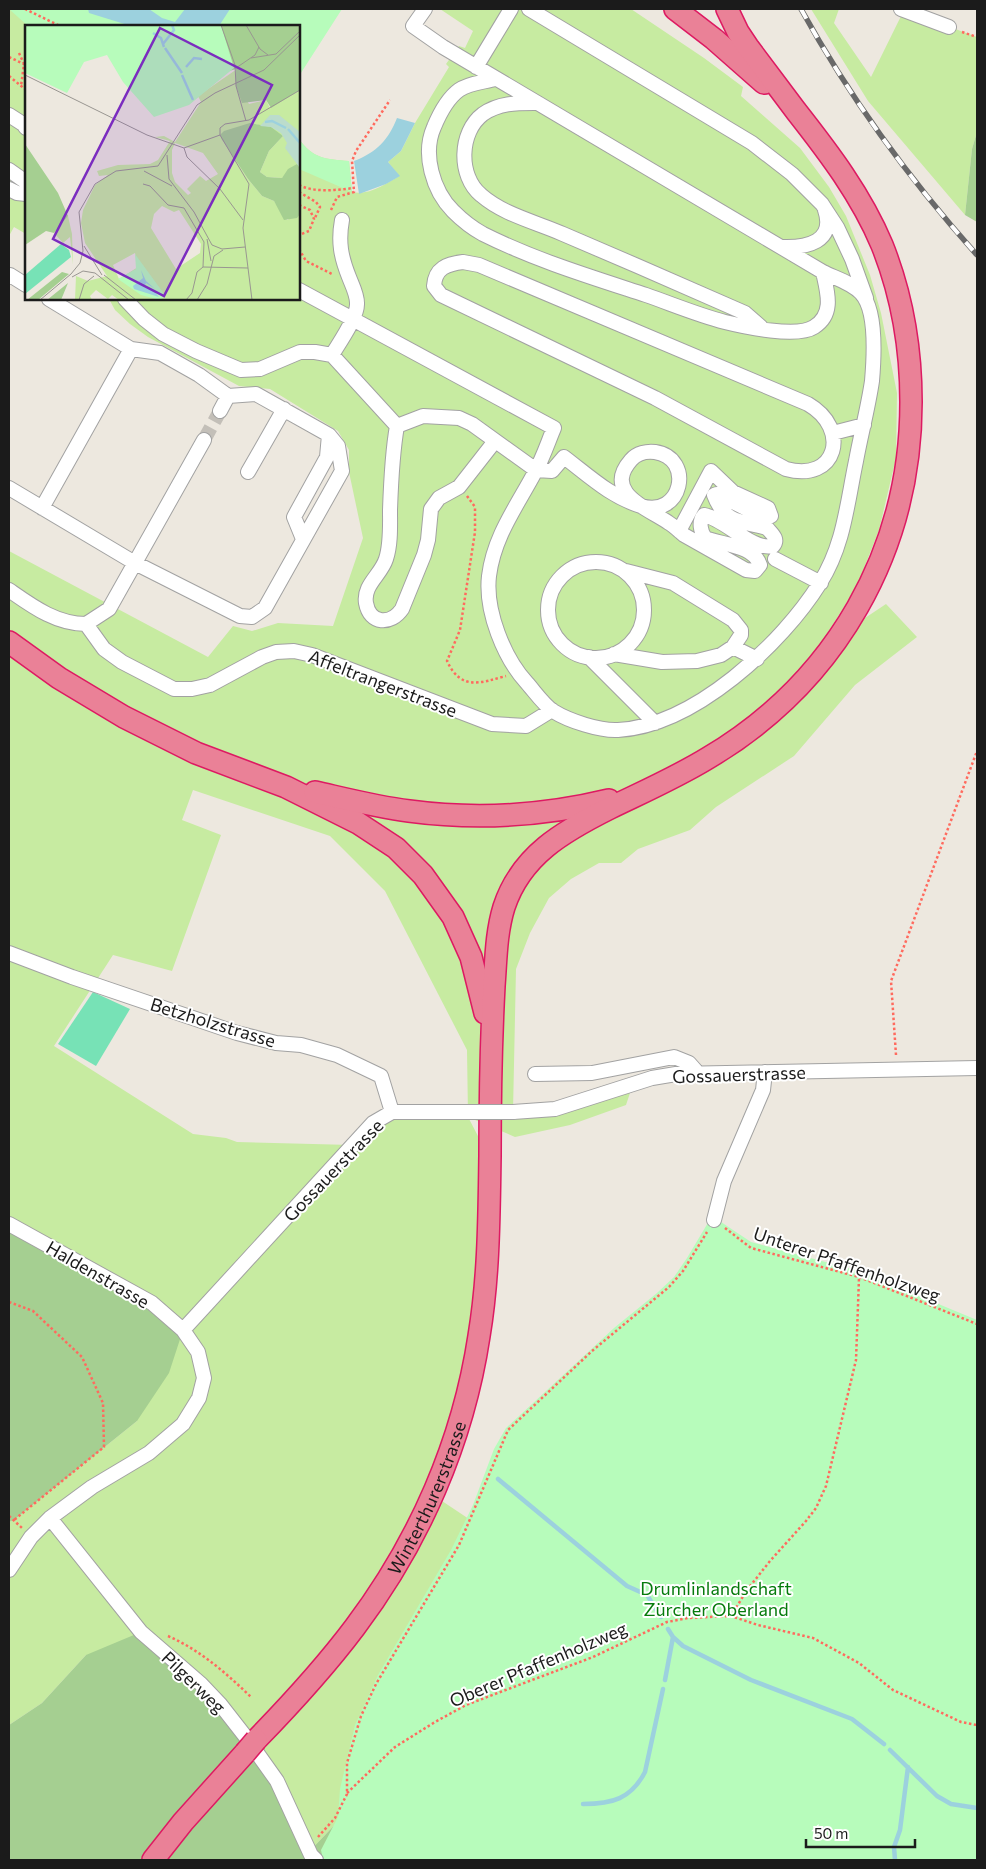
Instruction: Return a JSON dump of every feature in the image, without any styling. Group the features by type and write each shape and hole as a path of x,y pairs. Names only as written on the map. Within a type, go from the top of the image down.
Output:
{"highway":[{"path":"675,9 714,39 796,111"},
{"path":"490,1051 497,942 501,918 518,876 531,859 555,838 678,775 724,748 761,722 802,684 852,619 881,560 895,521 907,465 911,420 910,369 903,318 890,268 867,214 850,185 832,157 748,47 727,9"},
{"path":"9,642 59,678 124,717 196,753 286,787 358,823 396,848 410,860 431,884 453,917 466,943 483,1001 490,1051"},
{"path":"286,787 409,811 489,816 520,815 582,806 635,792 678,775"},
{"name":"Winterthurerstrasse","path":"153,1860 183,1822 331,1658 380,1591 402,1557 440,1478 454,1440 473,1370 484,1299 489,1232 490,1051"}],"street":[{"path":"425,9 413,26 495,79 823,272 857,289 867,304"},
{"path":"476,67 511,9"},
{"path":"300,291 554,428 536,470 511,513 496,544 489,578 490,599 501,642 517,672 552,710 586,725 618,730 655,723 690,707 724,685 757,659 788,627 820,583 834,556 844,529 872,381 874,358 873,332 867,304 847,246 822,204 792,174 752,143 530,9"},
{"path":"901,9 949,27"},
{"path":"495,79 473,84 459,90 437,119 430,135 429,159 433,178 441,195 452,210 483,234 561,267 723,322 762,328 800,331 811,328 820,322 827,312 828,303 823,272"},
{"path":"535,102 509,104 491,110 478,120 469,133 465,143 465,167 479,194 498,208 559,232 745,313 762,328"},
{"path":"9,115 23,124 25,128"},
{"path":"9,125 25,130"},
{"path":"9,170 25,181"},
{"path":"9,189 25,194"},
{"path":"782,248 804,247 822,237 828,222 822,204"},
{"path":"332,355 352,320 358,304 345,268 339,240 342,220"},
{"path":"463,262 479,265 808,404 826,418 833,434 834,442 831,453 828,460 821,466 806,472 786,469 647,394 441,295 434,286 438,272 443,267 463,262"},
{"path":"9,277 10,275 25,284"},
{"path":"9,488 135,563 240,616 252,617 265,608 342,471 338,446 329,435 256,394 228,396 199,375 160,354 131,349 51,300"},
{"path":"126,300 144,319 163,334 204,355 241,370 260,369 300,352 332,355 397,426"},
{"path":"42,508 131,349"},
{"path":"220,411 228,396"},
{"path":"248,472 284,409"},
{"path":"397,426 423,416 459,418 472,424 536,470 552,471 564,457 593,481 622,499 640,506 654,508 668,503 677,492 680,478 679,471 671,459 659,452 646,452 634,457 626,467 624,486 630,498 640,506 679,531 746,570 755,571 767,568 775,548 771,516 768,508 733,492 711,471 679,531"},
{"path":"833,434 864,425"},
{"path":"397,426 392,454 390,532 386,560 377,576 369,585 366,596 369,612 380,620 388,621 396,617 402,609 424,555 428,540 431,509 439,498 459,488 495,441"},
{"path":"303,539 294,517 327,457 329,435"},
{"path":"9,590 55,619 71,624 86,624 109,608 204,440"},
{"path":"702,487 760,516 765,518 771,516"},
{"path":"718,494 714,496 726,516 744,524 767,528 775,548 820,583"},
{"path":"691,509 717,520 764,547 775,548"},
{"path":"704,516 700,523 702,534 705,538 746,550 758,560 760,565 758,569"},
{"path":"614,654 662,662 697,661 722,655 733,647 741,635 741,630 732,620 673,583 604,563 583,564 564,574 552,592 549,613 555,633 569,649 589,657 602,657 622,650 635,638 644,614 643,598 636,582 624,570"},
{"name":"Affeltrangerstrasse","path":"86,624 104,649 122,662 174,689 192,689 210,685 262,657 276,652 294,651 312,654 492,724 526,726 552,710"},
{"path":"733,647 757,659"},
{"path":"589,657 655,723"},
{"name":"Betzholzstrasse","path":"9,953 72,977 237,1033 276,1043 301,1045 336,1055 381,1076 392,1112"},
{"path":"535,1074 592,1072 674,1057 689,1063 697,1072"},
{"name":"Gossauerstrasse","path":"183,1330 352,1145 373,1124 392,1112 513,1112 555,1109 652,1078 697,1072 977,1068"},
{"path":"714,1220 724,1182 763,1090 765,1072"},
{"name":"Haldenstrasse","path":"9,1224 152,1303 183,1330"},
{"path":"9,1570 30,1537 50,1518 92,1487 149,1454 184,1424 198,1398 204,1378 198,1352 183,1330"},
{"name":"Pilgerweg","path":"50,1518 141,1632 201,1684 220,1704 245,1736 277,1781 312,1858"}],"path":[{"path":"25,9 58,25"},
{"path":"19,53 25,65 21,86"},
{"path":"9,57 25,65"},
{"path":"9,76 25,89"},
{"path":"342,220 329,214 337,197 354,192 352,161 356,151 390,100"},
{"path":"300,186 305,188 326,190 354,188"},
{"path":"300,193 316,202 320,207 309,231 300,236"},
{"path":"300,205 310,210 314,218"},
{"path":"300,251 306,261 351,282"},
{"path":"459,488 475,507 475,532 460,630 447,661 452,672 466,681 478,684 517,672"},
{"path":"896,1069 891,980 977,751"},
{"path":"312,1858 316,1839 335,1818 347,1794 347,1763 361,1716 376,1684 459,1545 508,1430 592,1351 668,1287 684,1271 714,1220"},
{"name":"Unterer Pfaffenholzweg","path":"714,1220 751,1248 859,1278 977,1324"},
{"path":"731,1616 747,1590 816,1508 826,1486 856,1360 859,1278"},
{"path":"9,1302 33,1311 82,1357 103,1403 104,1448 14,1520"},
{"path":"9,1516 30,1537"},
{"name":"Oberer Pfaffenholzweg","path":"347,1794 396,1747 458,1709 593,1657 667,1622 688,1618 731,1616 813,1638 859,1663 893,1690 961,1722 977,1725"},
{"path":"141,1632 154,1630 179,1641 219,1667 251,1697"}],"green space":[{"path":"9,9 124,25 25,25 25,233 14,227 9,236"},
{"path":"9,9 342,9 300,74 300,25 27,25"},
{"path":"440,9 631,9 704,58 743,87 741,96 800,148 829,187 846,216 870,275 881,313 897,393 896,458 879,530 857,586 817,650 886,604 917,637 855,685 794,756 716,807 690,830 638,849 621,863 599,863 571,879 549,898 530,933 516,969 513,1112 633,1084 626,1105 570,1125 515,1137 468,1117 479,1138 488,1256 484,1299 433,1495 475,1523 347,1812 304,1857 259,1755 86,1655 42,1703 9,1725 9,1522 14,1520 137,1421 9,1224 9,551 208,657 233,626 252,631 278,623 333,626 363,538 349,472 349,450 338,431 270,389 239,386 148,337 115,310 110,300 300,300 300,140 309,151 321,157 349,161 352,192 370,191 383,186 399,176 388,162 401,151 415,123 449,67 446,64 459,46 465,48 473,31","holes":["193,790 330,836 385,891 467,1050 468,1116 392,1112 352,1145 237,1142 226,1138 193,1134 54,1046 113,955 172,971 221,835 182,820"]},
{"path":"811,9 839,9 834,23 871,77 904,10 977,37 977,132 972,149 965,215 868,101"},
{"path":"977,132 977,222 965,215 972,149"},
{"path":"300,140 309,151 321,157 349,161 352,192 300,169"},
{"path":"93,992 130,1009 96,1066 58,1044"},
{"name":"Drumlinlandschaft Zürcher Oberland","path":"712,1216 751,1242 859,1271 977,1320 977,1860 323,1860 321,1850 338,1817 340,1789 355,1725 378,1675 451,1550 473,1505 494,1449 506,1428 614,1328 674,1277"},
{"path":"9,1224 152,1303 183,1330 169,1373 137,1421 14,1520 9,1522"},
{"path":"141,1632 201,1684 259,1755 304,1857 347,1812 419,1860 9,1860 9,1725 42,1703 86,1655"}],"water":[{"path":"88,9 149,9 162,18 175,22 185,9 230,9 220,25 128,25 89,13"},
{"path":"397,118 415,123 401,151 388,162 400,176 386,184 359,194 354,161 369,154 386,139"}],"waterway":[{"path":"498,1479 627,1586 647,1595 661,1617"},
{"path":"668,1629 673,1637 683,1646 751,1680 852,1719 884,1744"},
{"path":"665,1680 673,1637"},
{"path":"583,1804 603,1803 620,1798 640,1781 645,1772 663,1689"},
{"path":"890,1750 937,1796 951,1804 977,1808"},
{"path":"895,1860 894,1847 900,1830 908,1767"}],"tunnel":[{"path":"204,440 220,411"}],"railway":[{"path":"801,9 860,106 882,137 928,197 977,255"}]}
